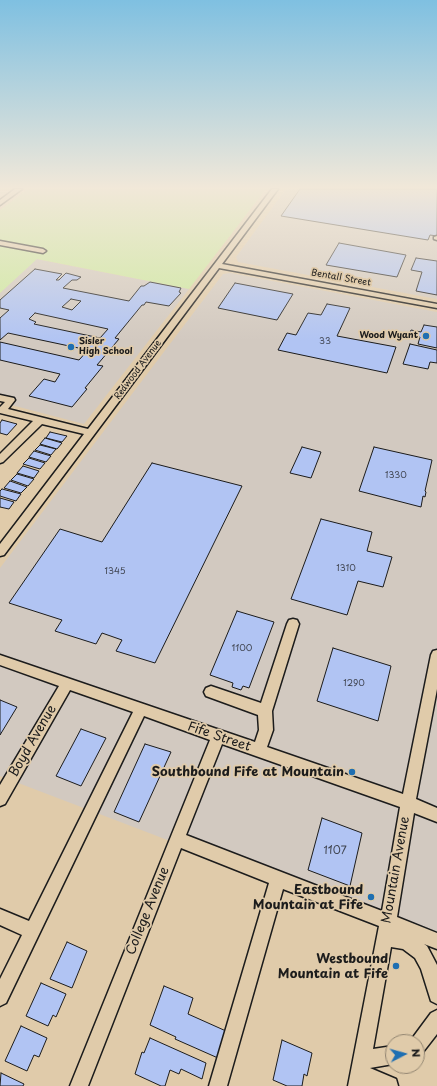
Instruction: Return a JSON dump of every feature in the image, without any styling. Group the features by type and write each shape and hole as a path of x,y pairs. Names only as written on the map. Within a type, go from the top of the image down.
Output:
{"street":[{"name":"Redwood Avenue","path":"0,552 236,240"},
{"path":"0,243 43,251"},
{"name":"Bentall Street","path":"217,265 437,306"},
{"path":"0,398 11,400 1,410"},
{"path":"1,410 90,433"},
{"path":"0,460 40,420"},
{"path":"259,751 266,730 265,711 294,624"},
{"name":"Mountain Avenue","path":"360,1073 408,805 437,654"},
{"name":"Fife Street","path":"0,660 390,796 408,805 437,815"},
{"name":"Boyd Avenue","path":"0,800 67,684"},
{"path":"211,692 265,711"},
{"path":"0,997 141,710"},
{"name":"College Avenue","path":"79,1086 218,736"},
{"path":"177,839 278,880 386,929 421,952 429,966 437,994"},
{"path":"218,1086 278,880"},
{"path":"0,917 32,931"},
{"path":"386,929 437,941"},
{"path":"425,1035 437,1019"},
{"path":"360,1073 385,1059"},
{"path":"360,1073 389,1086"}],"shaded area":[{"path":"249,240 437,240 437,299 238,262 236,257"},
{"name":"Sisler High School","path":"36,259 189,289 84,424 0,402 0,293"},
{"path":"230,273 437,312 437,943 0,776 0,568 223,274"}],"green space":[{"path":"0,240 227,240 189,289 37,259 0,293"}],"building":[{"path":"339,243 406,255 397,277 326,265"},
{"path":"416,258 437,261 437,295 416,291 422,272 411,270"},
{"path":"35,269 62,274 56,280 59,280 66,273 81,277 77,280 72,280 63,288 129,301 141,286 144,286 150,282 181,288 179,292 181,293 169,306 146,302 142,305 115,338 119,339 97,365 103,366 72,407 29,396 44,379 55,382 60,374 0,360 0,342 79,360 88,350 8,333 0,340 0,318 9,310 0,308 0,300","holes":["71,299 81,301 72,310 62,307","35,313 108,329 100,338 34,324 36,322 29,319"]},
{"path":"235,283 293,294 277,320 218,308"},
{"path":"327,304 350,308 337,336 396,347 387,373 278,350 287,333 296,335 308,313 321,315"},
{"name":"Wood Wyant","path":"424,325 437,327 437,348 418,344 420,337 409,335 411,330 421,332"},
{"path":"410,344 437,350 437,363 430,362 428,369 403,364"},
{"path":"2,420 17,424 7,435 0,433 0,423"},
{"path":"50,432 67,436 62,442 46,438"},
{"path":"45,438 62,443 57,449 40,444"},
{"path":"40,445 56,449 51,455 35,450"},
{"path":"302,447 321,452 311,478 290,473"},
{"path":"374,447 432,460 425,497 423,496 421,507 359,491"},
{"path":"34,451 51,456 46,462 29,457"},
{"path":"29,458 45,463 40,469 23,464"},
{"path":"152,463 242,486 155,663 116,651 122,640 102,633 96,644 55,631 62,620 9,603 60,529 102,542"},
{"path":"23,466 39,471 34,478 17,473"},
{"path":"17,474 34,479 28,486 11,480"},
{"path":"10,481 27,487 21,493 4,488"},
{"path":"2,489 21,494 16,501 0,496 0,491"},
{"path":"0,498 14,502 9,509 0,507"},
{"path":"321,519 372,532 367,551 392,557 383,587 358,581 347,615 291,599"},
{"path":"237,611 274,622 249,688 243,686 241,690 232,687 233,683 210,675"},
{"path":"333,648 391,666 378,721 317,701"},
{"path":"0,700 17,707 0,735"},
{"path":"81,729 106,738 81,786 56,776"},
{"path":"145,744 171,752 139,822 114,812"},
{"path":"322,818 362,833 350,886 308,870"},
{"path":"67,942 87,951 72,988 50,979"},
{"path":"41,983 66,994 56,1017 53,1015 48,1026 26,1016"},
{"path":"164,986 193,998 188,1014 226,1031 218,1058 175,1039 176,1037 150,1025"},
{"path":"21,1026 47,1038 39,1057 34,1055 27,1071 5,1061"},
{"path":"150,1038 206,1063 202,1079 181,1069 179,1074 170,1070 165,1086 161,1086 135,1074 142,1052 144,1053"},
{"path":"282,1040 312,1053 307,1076 304,1074 302,1086 287,1086 273,1080"},
{"path":"1,1073 24,1084 23,1086 0,1086"}],"place":[{"name":"Wood Wyant","path":"426,336"},
{"name":"Sisler High School","path":"71,347"},
{"name":"Southbound Fife at Mountain","path":"352,772"},
{"name":"Eastbound Mountain at Fife","path":"371,897"},
{"name":"Westbound Mountain at Fife","path":"396,966"}]}
